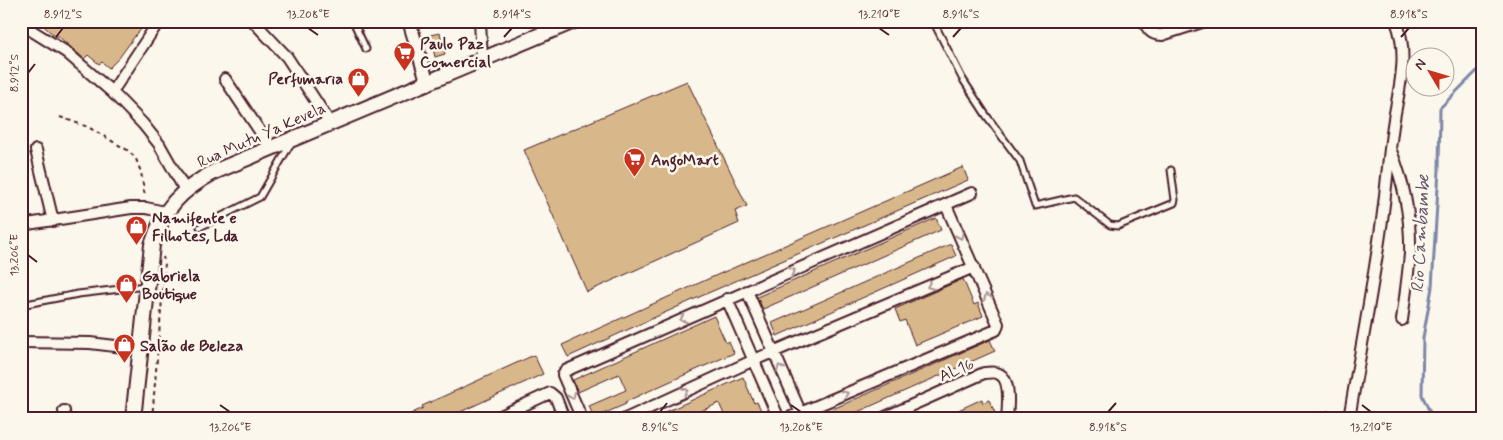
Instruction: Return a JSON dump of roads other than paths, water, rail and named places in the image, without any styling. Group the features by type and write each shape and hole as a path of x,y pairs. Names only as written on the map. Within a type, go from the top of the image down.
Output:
{"main road":[{"name":"Rua Mutu Ya Kevela","path":"133,419 146,286 152,245 157,228 165,212 185,190 214,172 428,84 574,21"}],"street":[{"path":"112,92 159,21"},
{"path":"253,21 287,57 330,123"},
{"path":"409,21 428,84"},
{"path":"480,21 482,60"},
{"path":"1144,21 1154,35 1162,35 1201,22"},
{"path":"1349,419 1382,221 1394,114 1402,76 1403,56 1396,21"},
{"path":"21,24 66,52 112,92 143,124 159,144 185,190"},
{"path":"225,79 272,148"},
{"path":"1390,148 1407,205 1410,253 1402,320"},
{"path":"36,150 53,222"},
{"path":"582,419 563,376 565,371 972,193"},
{"path":"786,419 802,416 996,330 998,324 946,205"},
{"path":"21,225 53,222 131,208 146,208 165,212"},
{"path":"625,419 754,360 974,267"},
{"path":"747,291 802,416"},
{"path":"727,299 780,419"},
{"path":"21,342 90,343 140,349"},
{"name":"AL16","path":"881,419 990,372 998,373 1006,383 1008,419"},
{"path":"494,419 550,393 556,398 564,419"}],"lane":[{"path":"353,21 366,49"},
{"path":"933,21 962,78 986,115 1020,161 1035,206 1074,197 1110,225 1118,226 1174,203 1170,170"},
{"path":"200,227 260,197 293,139"},
{"path":"21,305 78,294 146,286"}],"waterway":[{"name":"Rio Cambambe","path":"1479,21 1482,28"},
{"name":"Rio Cambambe","path":"1433,419 1422,395 1423,338 1432,287 1439,170 1440,108 1482,66"}],"place":[{"name":"Paulo Paz Comercial","path":"404,71"},
{"name":"Perfumaria","path":"359,97"},
{"name":"AngoMart","path":"635,178"},
{"name":"Namifente e Filhotes, Lda","path":"136,245"},
{"name":"Gabriela Boutique","path":"126,303"},
{"name":"Salão de Beleza","path":"124,364"}]}
